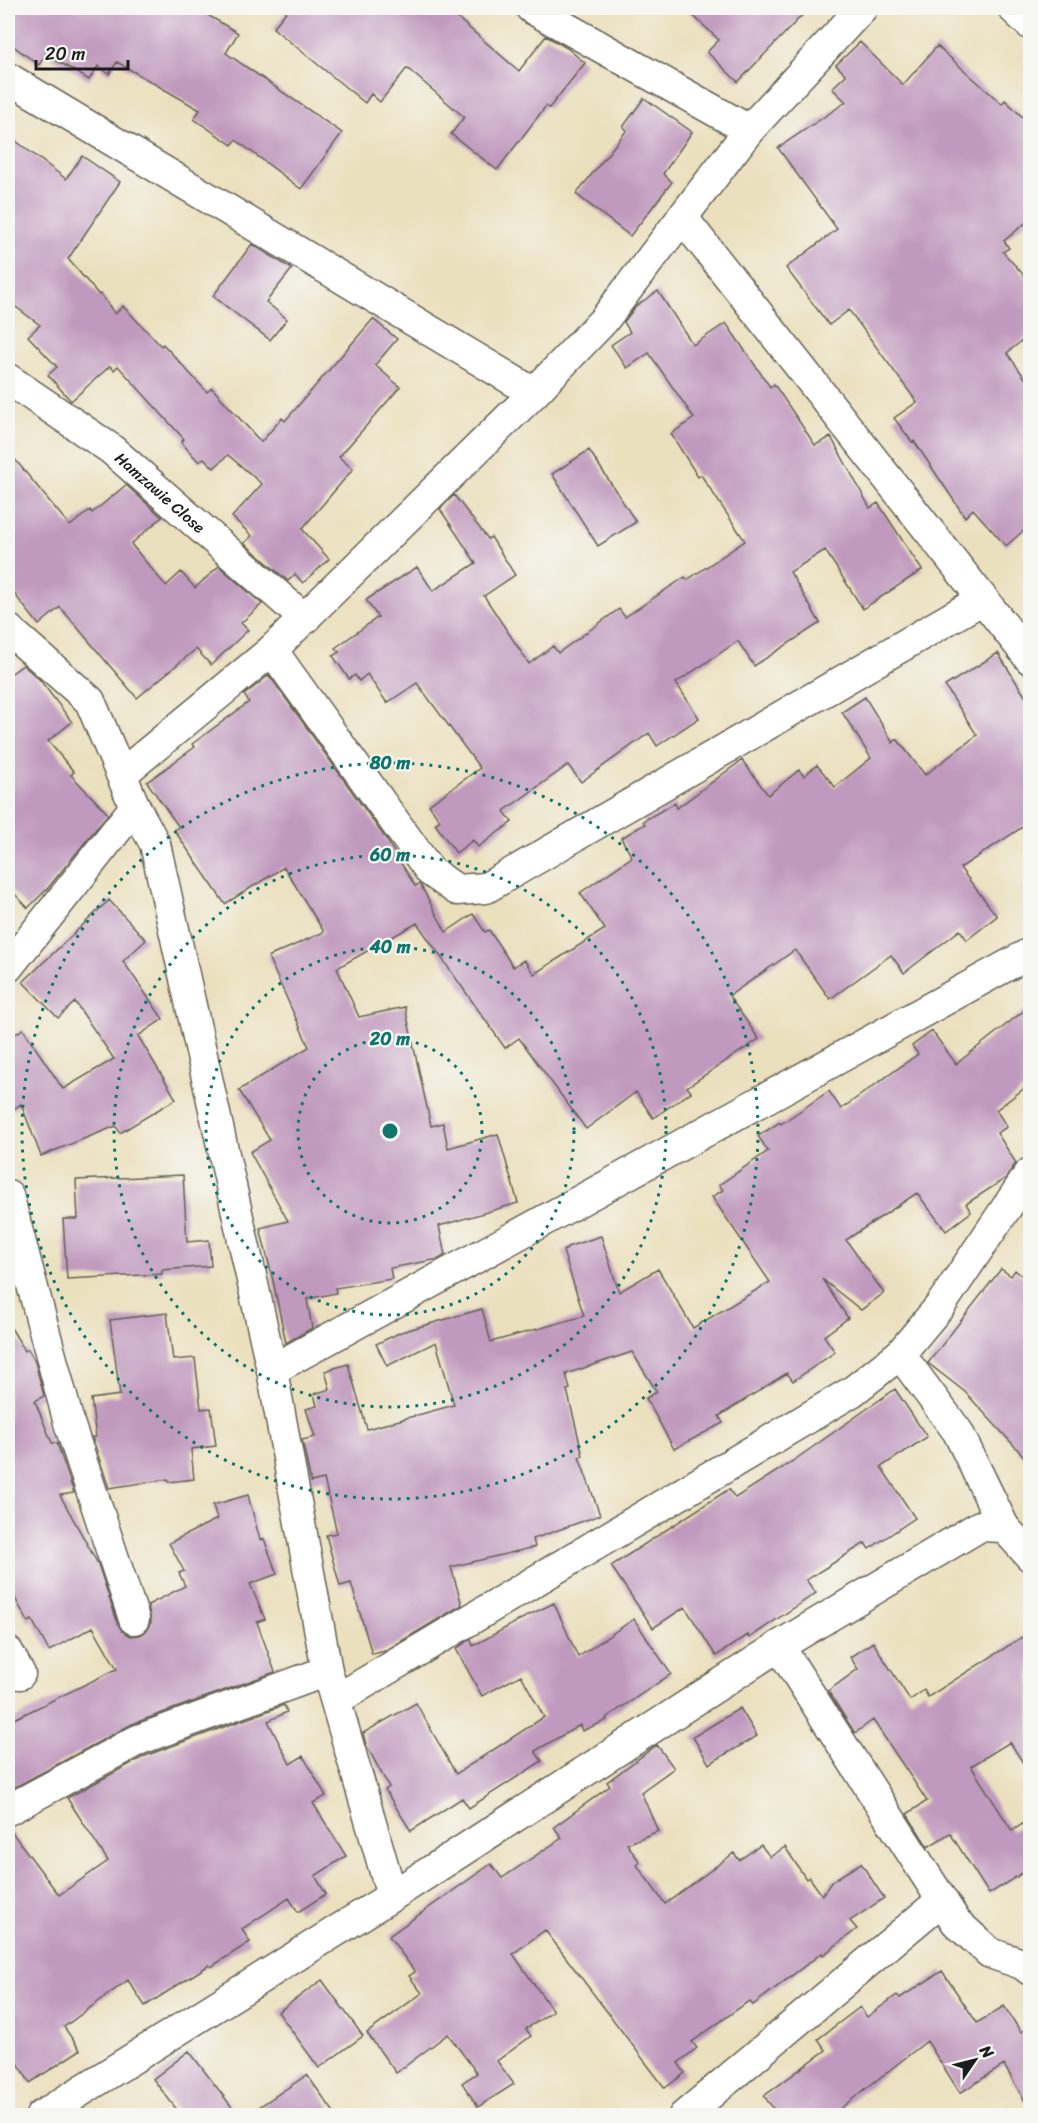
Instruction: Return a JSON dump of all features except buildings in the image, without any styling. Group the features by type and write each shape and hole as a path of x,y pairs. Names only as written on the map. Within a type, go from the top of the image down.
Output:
{"street":[{"path":"531,8 749,130"},
{"path":"122,774 272,650 534,393 604,320 749,130 862,8"},
{"path":"1012,8 1030,24"},
{"path":"8,78 534,393"},
{"path":"682,217 1030,659"},
{"name":"Hamzawie Close","path":"8,379 111,449 305,619"},
{"path":"272,650 430,871 457,890 486,888 983,598"},
{"path":"11,641 90,701 135,807 155,844 272,1370 327,1671 392,1896"},
{"path":"8,967 135,807"},
{"path":"272,1370 1030,953"},
{"path":"336,1700 853,1391 900,1354 940,1306 1030,1173"},
{"path":"8,1194 69,1423 134,1619"},
{"path":"900,1354 958,1432 1004,1527 1030,1556"},
{"path":"41,2115 392,1896 779,1646 980,1526 1004,1527"},
{"path":"779,1646 956,1922 990,1953 1022,1964 1030,1970"},
{"path":"8,1810 138,1740 327,1671"},
{"path":"684,2115 942,1900"}]}
